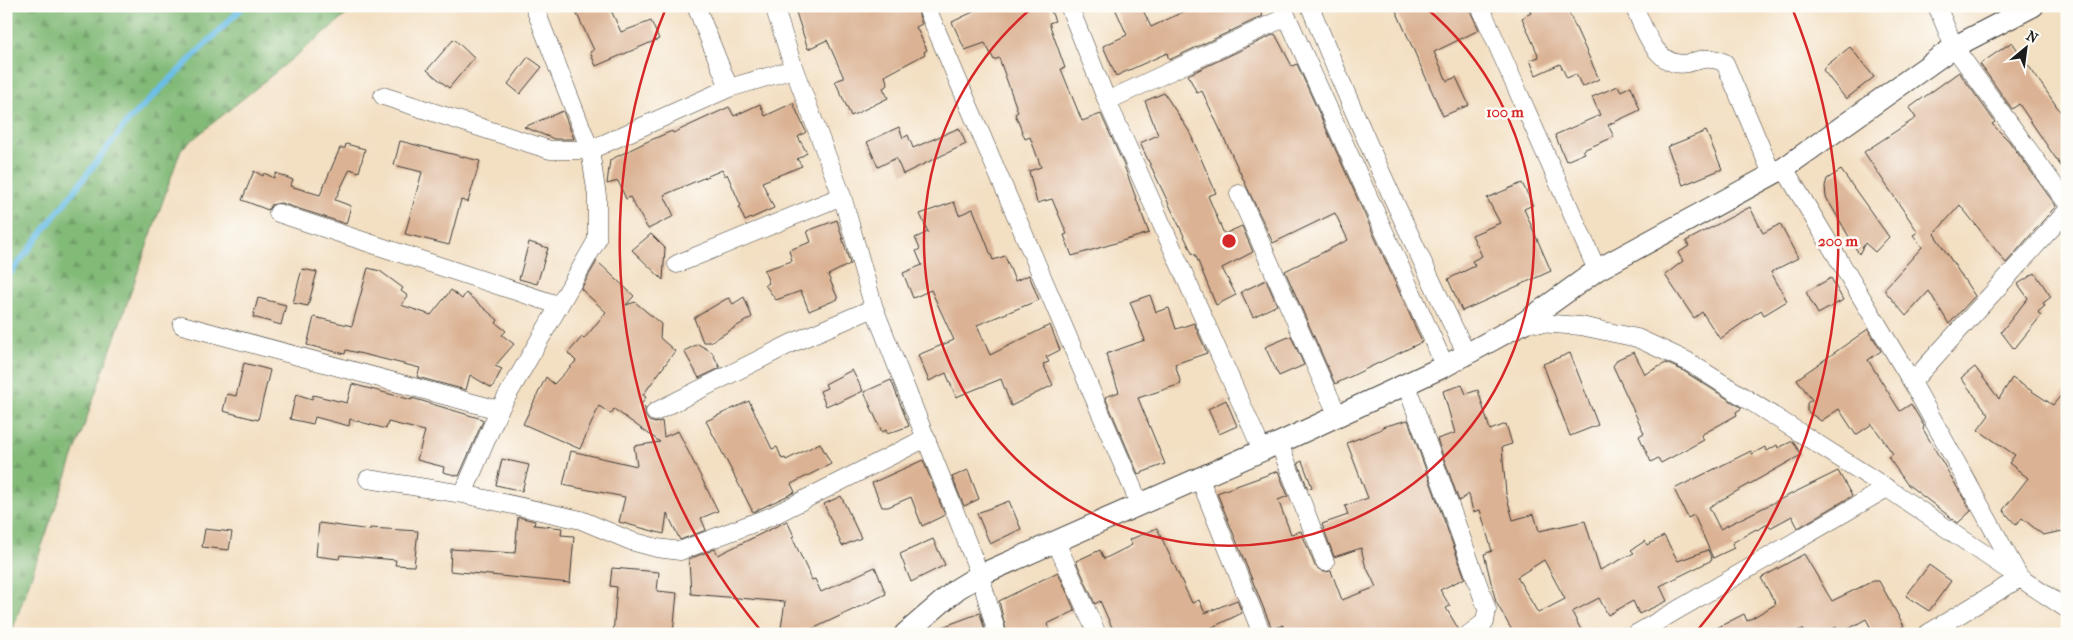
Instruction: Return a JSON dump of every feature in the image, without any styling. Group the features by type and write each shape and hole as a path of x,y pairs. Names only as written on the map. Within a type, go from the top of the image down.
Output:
{"street":[{"path":"463,494 499,410 597,240 597,196 590,150 534,6"},
{"path":"696,6 729,88"},
{"path":"774,6 794,69 842,196 874,308 980,575 997,634"},
{"path":"926,6 1140,505"},
{"path":"1069,6 1107,101 1325,562"},
{"path":"1310,6 1347,99 1423,266 1466,353"},
{"path":"1480,6 1597,270"},
{"path":"1634,6 1657,53 1674,63 1686,63 1707,58 1715,58 1726,63 1778,171 1912,382 2020,578"},
{"path":"1937,6 1954,47 2067,203"},
{"path":"905,634 957,589 980,575 1140,505 1446,366 1466,353 1525,322 1597,270 1778,171 1954,47 2034,6"},
{"path":"1107,101 1284,11 1446,366"},
{"path":"383,96 550,150 590,150 729,88 794,69"},
{"path":"1239,194 1338,416"},
{"path":"677,264 842,196"},
{"path":"1912,382 2067,211"},
{"path":"278,213 558,305"},
{"path":"656,412 792,343 874,308"},
{"path":"1525,322 1581,326 1637,338 1687,361 1886,488 2067,608"},
{"path":"182,325 499,410"},
{"path":"1406,384 1487,609 1485,622 1469,634"},
{"path":"368,479 463,494 581,520 631,541 657,548 680,551 772,516 926,438"},
{"path":"1200,477 1262,634"},
{"path":"1636,634 1886,488"},
{"path":"1056,542 1097,634"},
{"path":"1927,634 2020,578"}],"green space":[{"path":"6,6 357,6 181,149 11,634 6,634"}],"building":[{"path":"573,6 609,6 621,32 651,21 659,39 596,66 590,52 594,50"},
{"path":"794,6 916,6 922,24 916,27 927,50 924,52 925,54 885,76 888,85 883,88 888,98 851,116 835,81 844,78 827,40 808,49"},
{"path":"970,6 1049,6 1055,21 1049,23 1065,68 1061,69 1082,121 1101,114 1123,163 1149,233 1072,256 1064,235 1067,234 1052,199 1037,203 1029,171 1041,167 1030,137 1025,139 1015,114 1018,112 999,58 994,60 985,43 965,50 952,22 973,12"},
{"path":"1114,6 1141,6 1151,27 1187,10 1186,6 1257,6 1263,16 1169,60 1167,53 1116,76 1103,46 1127,35"},
{"path":"1394,6 1468,6 1479,30 1434,52 1447,81 1456,77 1469,105 1443,116"},
{"path":"1528,6 1566,6 1599,79 1582,87 1576,74 1567,78 1560,64 1536,75 1530,60 1539,57 1522,18 1531,13"},
{"path":"1275,34 1292,66 1297,64 1422,342 1335,384 1285,271 1348,240 1335,213 1273,243 1202,91 1197,93 1188,75"},
{"path":"454,39 474,58 449,88 427,70"},
{"path":"2012,42 2067,121 2067,175 2019,104 2012,109 1980,64"},
{"path":"1850,47 1874,77 1846,99 1823,70"},
{"path":"528,57 542,67 520,94 508,84"},
{"path":"1959,72 1995,122 1992,124 2009,141 2056,206 2006,263 1960,205 1934,234 1975,296 1949,324 1929,291 1906,316 1885,291 1885,288 1922,247 1913,235 1918,232 1864,152 1916,118 1909,108"},
{"path":"1618,86 1621,91 1631,86 1640,110 1608,125 1614,137 1583,150 1585,153 1566,161 1555,135 1600,115 1592,97"},
{"path":"1164,93 1189,131 1216,193 1208,196 1224,234 1242,226 1253,252 1222,268 1236,295 1216,305 1195,254 1193,255 1140,143 1158,135 1145,101"},
{"path":"793,103 806,132 798,137 807,153 797,159 802,166 762,182 774,208 745,221 739,207 741,206 727,174 725,176 722,170 664,195 674,216 648,229 630,197 626,199 618,181 607,184 610,160 644,143 672,131 673,133 729,107 734,116 760,104 765,116"},
{"path":"563,111 574,139 554,139 524,127"},
{"path":"899,127 903,138 908,135 913,148 959,128 966,144 903,174 896,158 878,167 867,142"},
{"path":"1706,131 1722,169 1683,185 1667,147"},
{"path":"400,141 480,161 468,202 461,200 449,245 405,234 422,172 394,165"},
{"path":"346,144 365,149 359,172 350,169 335,200 351,206 346,224 281,203 271,205 268,210 242,200 254,171 263,176 264,173 274,178 276,173 293,180 290,186 320,195 340,148 345,148"},
{"path":"1841,170 1889,237 1875,252 1865,243 1859,254 1826,197 1825,186 1827,179"},
{"path":"1522,183 1533,205 1524,209 1551,271 1462,311 1448,279 1475,266 1472,261 1482,256 1472,235 1500,223 1487,198"},
{"path":"954,202 959,215 973,209 993,260 1005,256 1015,281 1029,275 1039,300 977,325 990,355 1050,325 1060,350 1046,357 1049,362 1043,364 1053,385 1011,406 1001,379 956,397 946,373 929,381 918,355 954,340 931,290 913,298 903,273 922,265 916,251 920,249 915,238 928,232 920,214"},
{"path":"1750,207 1763,233 1780,224 1798,258 1771,272 1787,301 1764,315 1761,310 1720,339 1702,312 1694,318 1665,275 1683,261 1678,253 1689,246 1686,241"},
{"path":"837,220 850,264 828,275 838,299 809,311 801,291 776,300 765,285 769,283 764,270 792,261 789,250 811,242 807,231"},
{"path":"651,234 665,248 663,280 632,250"},
{"path":"529,242 548,248 537,284 519,279"},
{"path":"597,261 634,296 626,305 635,302 661,324 660,338 675,351 643,395 646,397 641,405 645,408 645,416 649,421 655,423 662,421 664,437 678,431 718,511 701,518 706,530 680,540 667,513 664,534 619,522 625,497 563,485 571,451 637,466 634,446 660,442 614,409 611,414 599,406 580,449 523,424 546,377 554,384 576,361 568,353 582,337 584,339 606,312 581,289"},
{"path":"368,268 380,271 403,288 401,291 408,296 401,305 431,315 451,290 462,299 466,293 498,320 496,323 506,331 502,335 514,344 495,366 502,369 492,388 470,375 466,390 417,377 420,368 346,350 345,354 307,345 314,317 352,326"},
{"path":"302,269 317,272 308,306 293,303"},
{"path":"2035,273 2051,297 2043,303 2045,306 2038,312 2041,316 2014,349 2001,332 2028,298 2018,284"},
{"path":"1831,278 1843,300 1818,314 1806,292"},
{"path":"1266,280 1277,305 1253,317 1241,292"},
{"path":"1150,295 1156,312 1169,308 1176,329 1194,323 1207,353 1175,364 1181,384 1138,398 1165,464 1138,474 1105,397 1119,392 1106,354 1145,340 1130,302"},
{"path":"744,297 752,317 711,342 703,342 694,318 726,299 729,298 733,304"},
{"path":"258,298 286,305 281,325 253,317"},
{"path":"1868,329 1881,351 1868,360 1900,411 1911,404 1924,426 1923,429 1971,511 1958,523 1907,484 1888,457 1893,454 1872,424 1856,435 1839,409 1821,421 1807,411 1807,403 1812,400 1797,379"},
{"path":"1291,336 1304,365 1279,376 1265,347"},
{"path":"698,344 712,352 720,368 699,378 684,351"},
{"path":"1634,352 1645,374 1666,363 1682,370 1742,408 1736,412 1737,415 1701,435 1704,440 1661,463 1658,458 1651,462 1639,436 1644,433 1613,366 1618,359"},
{"path":"1570,353 1598,425 1570,436 1543,364"},
{"path":"244,363 270,370 258,420 223,411 227,394 236,396"},
{"path":"1975,367 1999,399 2012,378 2053,405 2067,388 2067,526 2063,531 2043,535 2022,518 2016,525 2003,510 2028,478 2009,463 2015,455 1978,430 1989,415 1961,378"},
{"path":"852,370 863,391 836,404 835,402 826,406 820,391 827,388 825,384"},
{"path":"891,380 909,426 887,434 886,430 882,432 864,392"},
{"path":"352,384 412,400 412,398 482,419 483,421 459,476 443,472 444,467 417,460 425,431 388,422 386,429 350,419 349,426 315,417 313,424 290,419 296,394 312,399 313,395 347,403"},
{"path":"1462,385 1466,394 1478,390 1490,430 1506,424 1512,444 1502,447 1506,494 1513,520 1534,514 1539,531 1585,521 1600,570 1634,553 1631,550 1645,541 1647,545 1664,536 1678,561 1708,550 1712,560 1660,586 1667,601 1639,614 1633,601 1608,615 1599,598 1572,612 1583,634 1514,634 1496,602 1484,554 1492,551 1480,510 1473,512 1469,494 1459,501 1437,439 1455,433 1443,391","holes":["1544,560 1565,599 1538,613 1517,577"]},
{"path":"1226,400 1237,426 1219,434 1208,409"},
{"path":"749,401 772,449 777,447 782,459 785,458 786,460 820,443 831,464 791,484 795,492 753,512 706,421"},
{"path":"1408,420 1465,578 1440,590 1450,606 1446,608 1459,630 1459,634 1284,634 1283,625 1272,629 1217,493 1278,471 1288,496 1278,500 1291,534 1301,531 1315,566 1323,572 1331,571 1342,600 1376,587 1365,564 1361,548 1334,557 1322,524 1348,515 1345,506 1368,498 1347,443 1382,429 1382,427"},
{"path":"1793,441 1801,455 1709,507 1720,529 1838,471 1852,496 1798,528 1792,516 1770,528 1768,524 1756,529 1732,543 1734,548 1713,558 1694,515 1688,518 1674,489 1751,451 1752,454 1765,447 1767,451 1777,445 1778,448"},
{"path":"502,459 529,465 522,491 496,485"},
{"path":"923,460 945,515 922,526 911,497 888,507 882,507 872,483"},
{"path":"1302,461 1312,487 1308,489 1298,463"},
{"path":"968,470 979,499 964,506 952,477"},
{"path":"841,496 861,538 842,546 824,504"},
{"path":"1009,501 1021,529 990,544 977,513"},
{"path":"518,517 535,521 534,525 562,528 561,535 574,536 570,583 450,571 451,549 515,553"},
{"path":"787,521 794,536 792,537 812,580 815,579 821,592 875,567 886,594 802,634 780,634 785,602 691,594 689,559 715,549 718,555"},
{"path":"319,523 370,530 370,528 418,531 414,566 395,565 396,560 340,555 339,559 316,556"},
{"path":"1157,528 1192,603 1199,600 1205,613 1237,600 1242,613 1198,634 1115,634 1100,601 1095,604 1076,561 1100,550 1104,559 1132,545 1129,540"},
{"path":"205,529 232,532 229,550 202,547"},
{"path":"933,539 945,565 911,582 900,554"},
{"path":"1804,554 1832,601 1873,581 1879,581 1904,626 1889,634 1874,634 1866,619 1840,634 1836,627 1824,634 1805,634 1803,629 1789,634 1705,634 1744,614 1747,621 1776,604 1761,578"},
{"path":"1929,565 1951,581 1929,611 1906,596"},
{"path":"612,568 659,572 657,591 677,593 673,634 613,634 617,587 610,586"},
{"path":"1058,572 1075,611 1047,624 1051,634 1007,634 999,601"},
{"path":"980,613 986,634 930,634 929,632"}],"waterway":[{"path":"6,279 128,121 244,6"}]}
